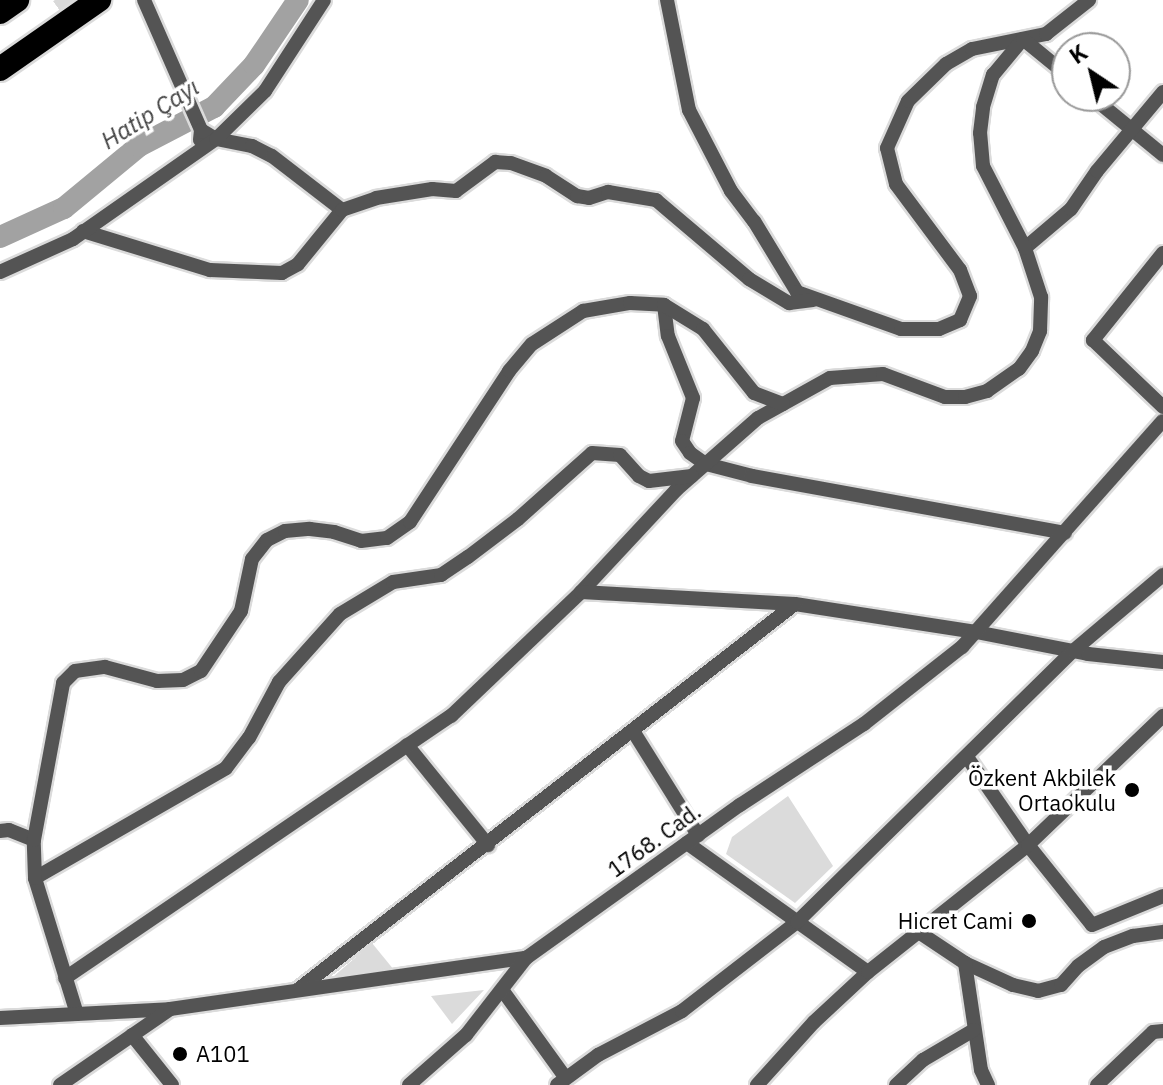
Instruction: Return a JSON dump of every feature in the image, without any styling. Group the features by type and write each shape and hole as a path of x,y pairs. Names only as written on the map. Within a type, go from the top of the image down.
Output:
{"highway":[{"path":"0,12 17,0"},
{"path":"0,53 82,6"},
{"path":"0,69 82,6"}],"street":[{"path":"144,0 201,130 198,151"},
{"path":"0,272 83,231 216,139 265,91 324,0"},
{"path":"667,0 689,110 731,191 754,221 797,292 901,329 939,329 960,320 970,296 960,270 896,184 887,148 908,101 946,64 972,49 1046,34 1089,0"},
{"path":"1023,39 1051,62"},
{"path":"65,978 451,716 581,592 692,476 758,418 830,378 883,374 945,397 965,397 987,391 1011,377 1032,351 1042,320 1041,297 1025,248 991,188 983,166 980,133 993,75 1023,39"},
{"path":"1025,248 1071,209 1163,92"},
{"path":"1110,112 1163,155"},
{"path":"201,130 216,139 252,146 272,156 342,210"},
{"path":"83,231 210,270 282,273 298,264 342,210 376,198 432,189 456,191 495,162 511,163 555,180 577,196 589,198 608,192 656,200 749,279 789,303 814,300"},
{"path":"1163,253 1093,340 1163,407"},
{"path":"77,1014 35,878 34,840 63,683 75,671 105,667 157,681 183,680 201,671 241,611 252,559 267,540 285,531 310,529 334,532 361,541 387,538 410,522 509,371 532,344 583,311 630,303 664,305 703,329 754,393 783,404"},
{"path":"664,305 668,336 693,398 682,441 706,464 752,476 1065,533"},
{"name":"1768. Cad.","path":"60,1085 170,1009 526,958 693,839 864,724 962,647 1163,421"},
{"path":"35,878 226,768 249,738 279,682 340,614 393,582 441,575 518,519 592,453 620,455 639,476 649,481 692,476"},
{"path":"503,991 561,1081 682,1011 797,922 1073,651 1163,575"},
{"path":"581,592 795,604 976,632 1073,651 1163,662"},
{"path":"297,991 795,604"},
{"path":"757,1085 814,1022 868,972 1028,845 1163,716"},
{"path":"633,731 693,839 797,922 868,972"},
{"path":"407,745 488,845"},
{"path":"967,757 1028,845 1092,925 1163,896"},
{"path":"0,831 9,830 34,840"},
{"path":"917,931 965,963 1013,985 1038,991 1061,985 1078,966 1104,947 1133,936 1163,932"},
{"path":"409,1085 466,1035 526,958"},
{"path":"965,963 981,1070 988,1085"},
{"path":"0,1018 170,1009"},
{"path":"896,1085 923,1060 974,1030"},
{"path":"1097,1085 1153,1032 1163,1031"},
{"path":"132,1035 172,1085"}],"shaded area":[{"path":"788,796 833,866 795,903 726,854 732,837"},
{"path":"372,943 394,970 333,977"},
{"path":"484,990 452,1024 431,996"}],"waterway":[{"name":"Hatip Çayı","path":"0,237 64,208 139,146 214,107 254,65 298,0"}],"tunnel":[{"path":"60,11 76,0"}],"place":[{"name":"Özkent Akbilek Ortaokulu","path":"1132,790"},
{"name":"Hicret Cami","path":"1029,921"},
{"name":"A101","path":"180,1054"}]}
